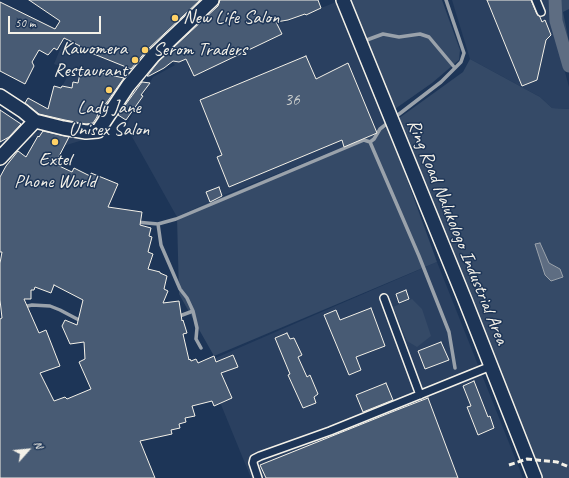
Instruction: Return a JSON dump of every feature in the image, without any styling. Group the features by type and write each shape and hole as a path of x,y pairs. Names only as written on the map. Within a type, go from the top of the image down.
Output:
{"street":[{"path":"0,96 35,121 70,130 86,132 98,131 128,86 153,56 212,0"},
{"name":"Ring Road Nalukologo Industrial Area","path":"343,0 535,478"},
{"path":"0,158 35,121"}],"lane":[{"path":"536,0 541,12"},
{"path":"384,298 420,395"},
{"path":"258,478 253,465 254,459 330,432 491,366"}],"shaded area":[{"path":"166,0 208,0 175,33 149,20 172,35 98,129 49,120 49,110 71,70 54,64 64,40 79,45 90,15"},
{"path":"217,0 264,0 284,23 336,2 388,127 344,147 222,196 177,217 126,126 153,77 175,65 161,51"},
{"path":"346,0 442,0 460,50 459,60 432,83 392,111"},
{"path":"452,0 548,0 550,16 569,87 569,109 552,108 540,97 470,59"},
{"path":"558,0 569,0 569,9 563,12 569,42 569,55 559,23"},
{"path":"470,59 540,97 552,108 569,109 569,478 542,478 395,121 463,72"},
{"path":"388,127 437,262 214,356 179,294 177,217"},
{"path":"46,130 56,131 24,140 32,134"},
{"path":"56,131 68,132 83,140 63,146"},
{"path":"540,243 549,263 560,269 563,277 551,281 545,275 535,244"},
{"path":"437,262 523,478 251,478 204,363"},
{"path":"412,299 422,309 431,336 417,347 407,341 393,307"}],"building":[{"path":"29,0 200,0 147,50 131,69 79,48 80,46 64,38 57,50 54,48 48,55 39,50 32,62 34,66 25,84 0,71 0,2 55,29 60,21"},
{"path":"220,0 318,0 321,8 306,15 305,14 288,20 276,22 282,34 194,76 186,59 179,62 173,61 164,68 147,76 159,61 218,6"},
{"path":"487,0 531,0 542,22 545,20 551,35 546,40 537,80 522,86"},
{"path":"306,56 316,79 348,63 377,133 344,147 342,140 229,187 217,157 222,155 200,100"},
{"path":"81,69 124,78 102,109 99,108 97,117 93,123 86,124 39,114 25,103 28,98 48,109 54,86 61,88 62,86 72,88 73,82 78,83"},
{"path":"142,82 150,83 141,95 143,96 126,120 118,115"},
{"path":"0,110 21,124 9,137 0,142"},
{"path":"43,131 69,137 55,164 72,172 74,168 90,176 91,173 118,184 108,207 142,212 140,225 151,228 149,236 152,237 148,252 153,254 148,269 160,272 167,276 164,289 168,291 163,303 179,301 182,321 183,320 187,333 183,334 189,360 190,359 191,361 196,359 198,363 214,356 216,362 233,355 238,367 221,373 232,398 214,406 212,401 192,406 195,416 185,418 186,422 179,424 180,428 171,430 172,434 140,441 155,478 0,478 0,319 2,318 0,300 0,263 2,252 0,252 0,177 6,166 18,151 26,157 38,136 39,137","holes":["54,285 83,300 77,325 65,320 62,326 70,344 84,342 85,359 79,362 91,389 67,399 65,397 54,401 40,373 60,366 46,330 39,333 24,299 31,299 31,290 34,290 35,287 51,293"]},
{"path":"219,187 222,196 210,202 206,192"},
{"path":"406,290 409,299 399,303 396,294"},
{"path":"371,308 385,346 356,357 361,370 349,375 324,315 336,310 340,320"},
{"path":"287,333 290,339 294,338 302,355 298,357 307,377 310,375 318,394 314,397 316,403 303,408 288,375 290,374 275,338"},
{"path":"441,342 449,360 425,369 418,351"},
{"path":"474,381 488,417 490,416 494,428 478,435 467,407 471,406 463,386"},
{"path":"386,383 393,400 363,412 356,395"},
{"path":"428,398 458,478 266,478 260,465 397,410"}],"waterway":[{"path":"394,118 441,82 461,62 464,53 446,0"},
{"path":"555,0 556,21 569,66"},
{"path":"364,41 383,34 399,37 420,34 429,37 455,68"},
{"path":"389,122 380,129 374,139 370,142 419,256 449,332 455,368"},
{"path":"136,222 158,224 176,219 364,140 370,142"},
{"path":"158,224 161,245 180,289 187,298 193,311 177,317"},
{"path":"23,307 32,305 50,306 79,320"},
{"path":"193,311 197,328 196,339 201,348"}],"railway":[{"path":"509,465 527,459 557,462 569,467"}],"place":[{"name":"New Life Salon","path":"175,18"},
{"name":"Serom Traders","path":"145,50"},
{"name":"Kawomera Restaurant","path":"135,60"},
{"name":"Lady Jane Unisex Salon","path":"109,90"},
{"name":"Extel Phone World","path":"55,142"}]}
